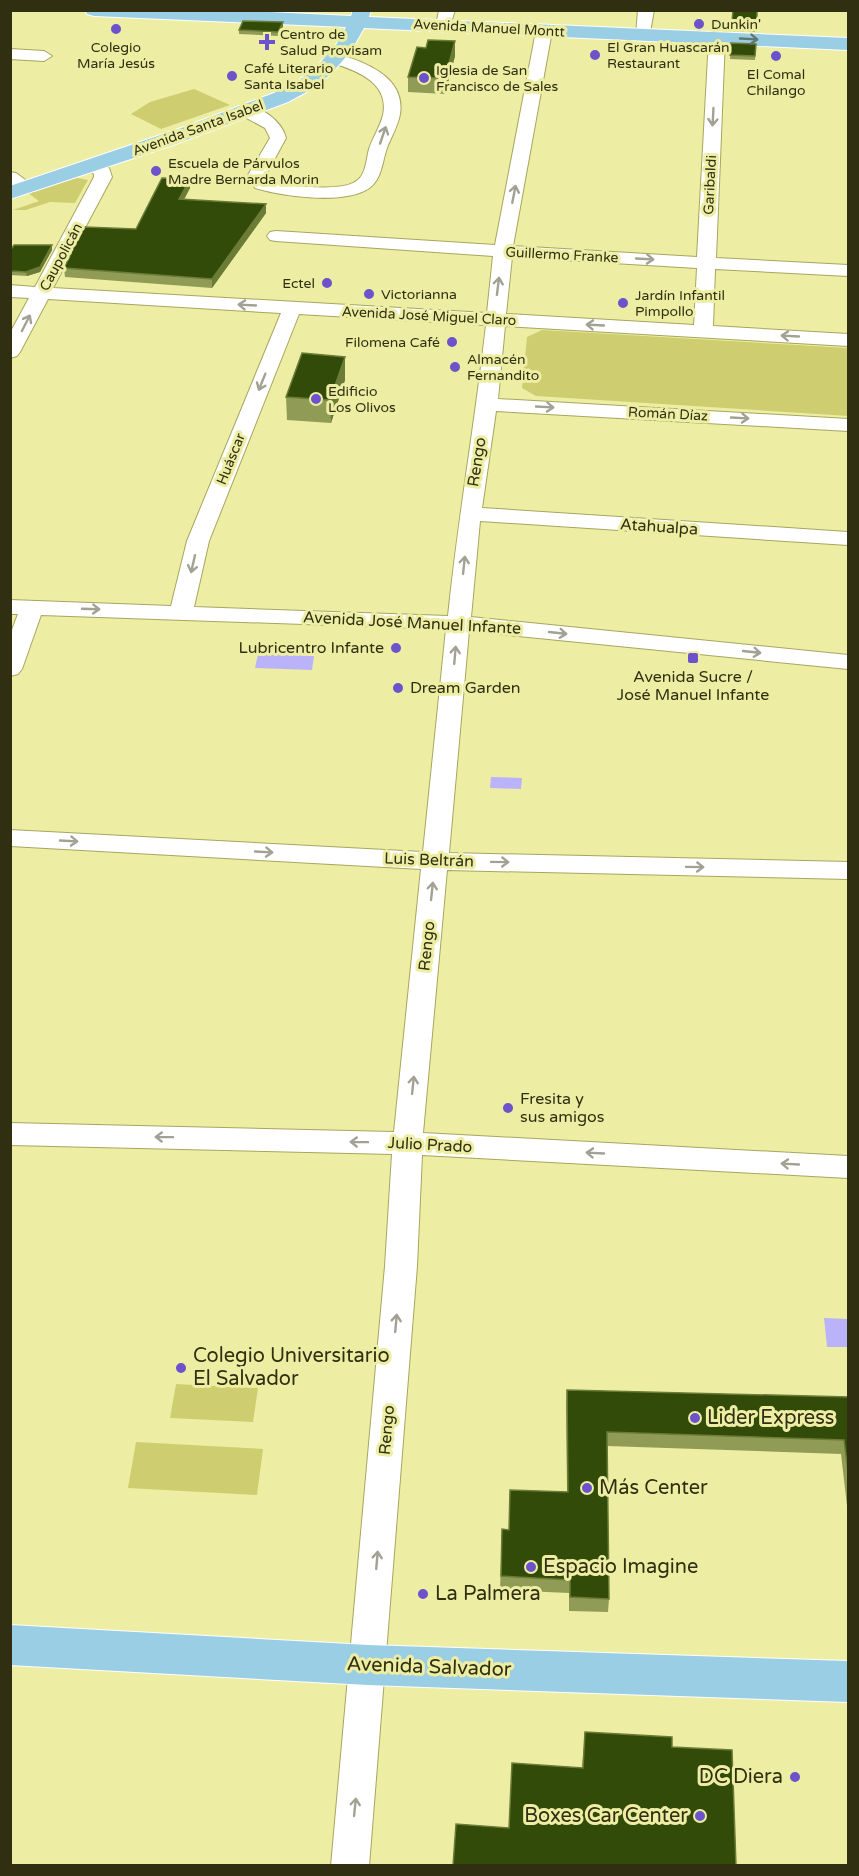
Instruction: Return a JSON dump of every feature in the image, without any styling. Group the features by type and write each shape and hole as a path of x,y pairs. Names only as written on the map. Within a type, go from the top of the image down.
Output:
{"main road":[{"name":"Avenida Manuel Montt","path":"94,10 446,18 544,31 849,44"},
{"name":"Avenida Santa Isabel","path":"16,186 92,166 291,93 316,77 336,59 360,16"},
{"name":"Avenida Salvador","path":"10,1645 368,1665 849,1682"}],"street":[{"path":"644,35 646,10"},
{"name":"Rengo","path":"350,1866 400,1266 407,1143 469,514 487,404 503,251 544,31"},
{"name":"Garibaldi","path":"703,331 717,38"},
{"path":"10,68 16,55 44,56"},
{"path":"247,111 274,127 278,133 278,138 257,175 261,184 275,188 343,191 360,188 368,179 392,110 389,92 379,77 358,65 336,59"},
{"name":"Caupolicán","path":"10,352 103,177 103,172 92,166"},
{"name":"Guillermo Franke","path":"276,236 849,271"},
{"name":"Avenida José Miguel Claro","path":"10,291 849,340"},
{"name":"Huáscar","path":"182,613 198,541 292,308"},
{"name":"Román Díaz","path":"487,404 849,425"},
{"name":"Atahualpa","path":"469,514 849,539"},
{"path":"10,669 21,607"},
{"name":"Avenida José Manuel Infante","path":"21,607 458,623 849,662"},
{"name":"Luis Beltrán","path":"10,838 435,861 849,871"},
{"name":"Julio Prado","path":"10,1134 407,1143 849,1167"}],"shaded area":[{"path":"194,89 230,105 161,129 131,114 150,102"},
{"path":"72,177 88,180 75,203 50,202 26,210 13,210 39,201 28,193"},
{"path":"542,330 848,348 848,416 536,396 522,388 527,337"},
{"path":"258,654 314,656 312,670 255,668"},
{"path":"491,777 522,778 521,789 490,788"},
{"path":"824,1318 848,1319 848,1347 827,1347"},
{"path":"176,1384 258,1388 253,1422 170,1418"},
{"path":"136,1442 263,1449 257,1495 128,1488"}],"building":[{"path":"733,10 757,10 757,24 732,23"},
{"path":"243,21 283,22 278,32 239,30"},
{"path":"428,40 455,41 445,78 408,77 417,47 426,48"},
{"path":"731,43 756,44 755,56 730,55"},
{"path":"162,178 190,179 179,199 266,204 212,279 64,268 71,254 67,255 85,227 136,229"},
{"path":"14,245 52,245 40,267 26,272 10,271 10,251"},
{"path":"302,353 345,357 330,400 286,397"},
{"path":"567,1390 849,1397 849,1480 844,1440 607,1432 609,1599 570,1597 570,1580 501,1576 502,1529 509,1530 510,1490 568,1492"},
{"path":"585,1732 672,1737 672,1747 732,1750 736,1866 453,1866 456,1824 509,1828 512,1763 583,1768"}],"place":[{"name":"Dunkin'","path":"699,24"},
{"name":"Colegio María Jesús","path":"116,29"},
{"name":"Centro de Salud Provisam","path":"267,42"},
{"name":"El Gran Huascarán Restaurant","path":"595,55"},
{"name":"El Comal Chilango","path":"776,56"},
{"name":"Café Literario Santa Isabel","path":"232,76"},
{"name":"Iglesia de San Francisco de Sales","path":"424,78"},
{"name":"Escuela de Párvulos Madre Bernarda Morin","path":"156,171"},
{"name":"Ectel","path":"327,283"},
{"name":"Victorianna","path":"369,294"},
{"name":"Jardín Infantil Pimpollo","path":"623,303"},
{"name":"Filomena Café","path":"452,342"},
{"name":"Almacén Fernandito","path":"455,367"},
{"name":"Edificio Los Olivos","path":"316,399"},
{"name":"Lubricentro Infante","path":"396,648"},
{"name":"Avenida Sucre / José Manuel Infante","path":"693,658"},
{"name":"Dream Garden","path":"398,688"},
{"name":"Fresita y sus amigos","path":"508,1108"},
{"name":"Colegio Universitario El Salvador","path":"181,1368"},
{"name":"Lider Express","path":"695,1418"},
{"name":"Más Center","path":"587,1488"},
{"name":"Espacio Imagine","path":"531,1567"},
{"name":"La Palmera","path":"423,1594"},
{"name":"DC Diera","path":"795,1777"},
{"name":"Boxes Car Center","path":"700,1816"}]}
